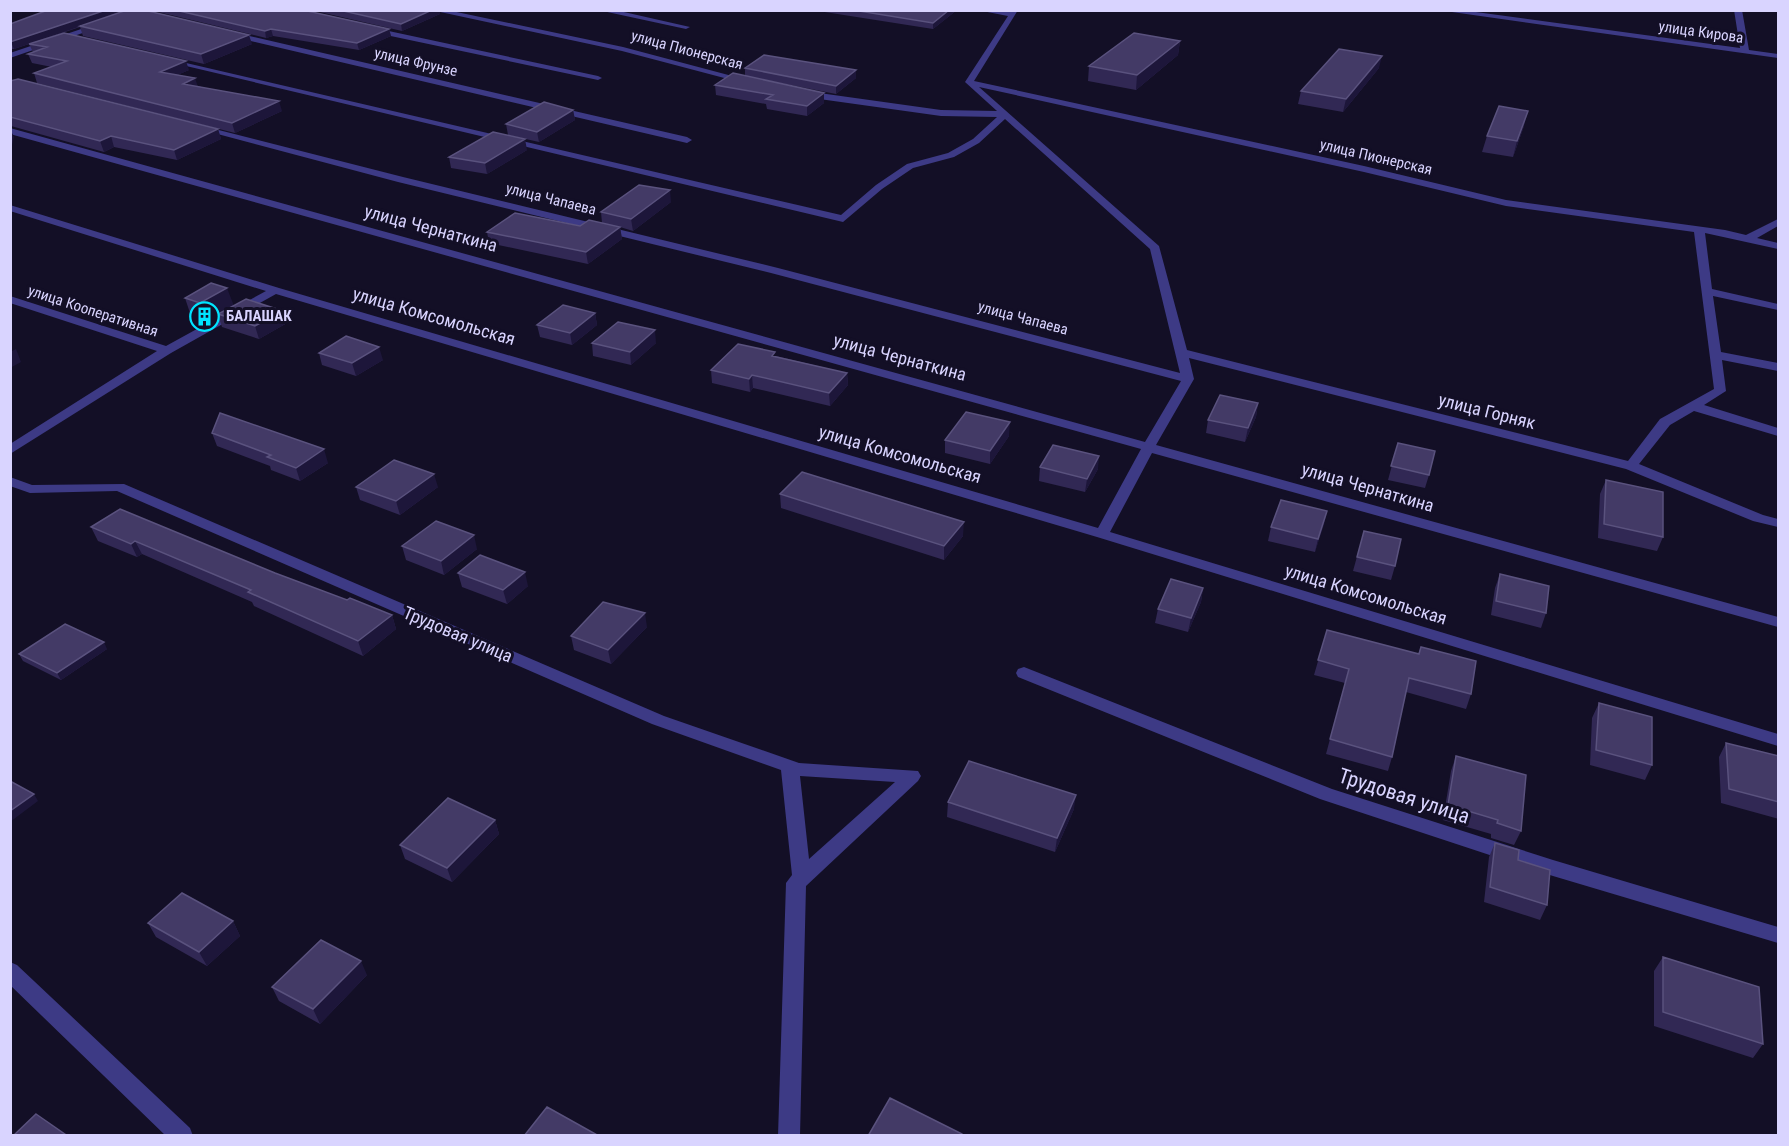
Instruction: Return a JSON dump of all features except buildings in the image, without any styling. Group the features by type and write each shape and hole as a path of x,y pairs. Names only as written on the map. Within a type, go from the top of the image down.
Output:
{"street":[{"name":"улица Пионерская","path":"434,10 623,49 756,83"},
{"name":"улица Пионерская","path":"601,10 686,27"},
{"path":"980,10 1014,12 969,82 1155,248 1188,379 1101,534"},
{"name":"улица Кирова","path":"1441,10 1779,56"},
{"path":"1738,10 1745,52"},
{"path":"10,56 108,23"},
{"name":"улица Фрунзе","path":"366,28 598,78"},
{"name":"улица Фрунзе","path":"219,31 687,140"},
{"path":"67,37 90,42"},
{"path":"160,59 843,219 879,187 910,166 951,155 975,141 1005,114"},
{"name":"улица Пионерская","path":"969,82 1364,169 1506,203 1699,230 1779,246"},
{"path":"790,91 941,113 1005,114"},
{"name":"улица Чапаева","path":"183,124 400,180 774,270 1188,379"},
{"name":"улица Чернаткина","path":"10,131 1779,622"},
{"name":"улица Комсомольская","path":"10,208 275,290 1101,534 1779,740"},
{"path":"1747,239 1779,222"},
{"path":"1631,466 1665,422 1720,391 1699,230"},
{"path":"10,450 25,443 167,350 275,290"},
{"path":"1707,291 1779,307"},
{"name":"улица Кооперативная","path":"10,300 167,350"},
{"name":"улица Горняк","path":"1181,352 1631,466 1758,518 1779,523"},
{"path":"1716,355 1779,367"},
{"path":"1692,406 1779,432"},
{"path":"10,436 25,443"},
{"name":"Трудовая улица","path":"10,481 30,489 118,487 658,720 789,767 912,776 802,877"},
{"name":"Трудовая улица","path":"1024,673 1326,794 1553,868 1779,935"},
{"path":"789,767 802,877 796,883 789,1136"},
{"path":"10,971 182,1136"}],"place":[{"name":"БАЛАШАК","path":"205,316"}]}
